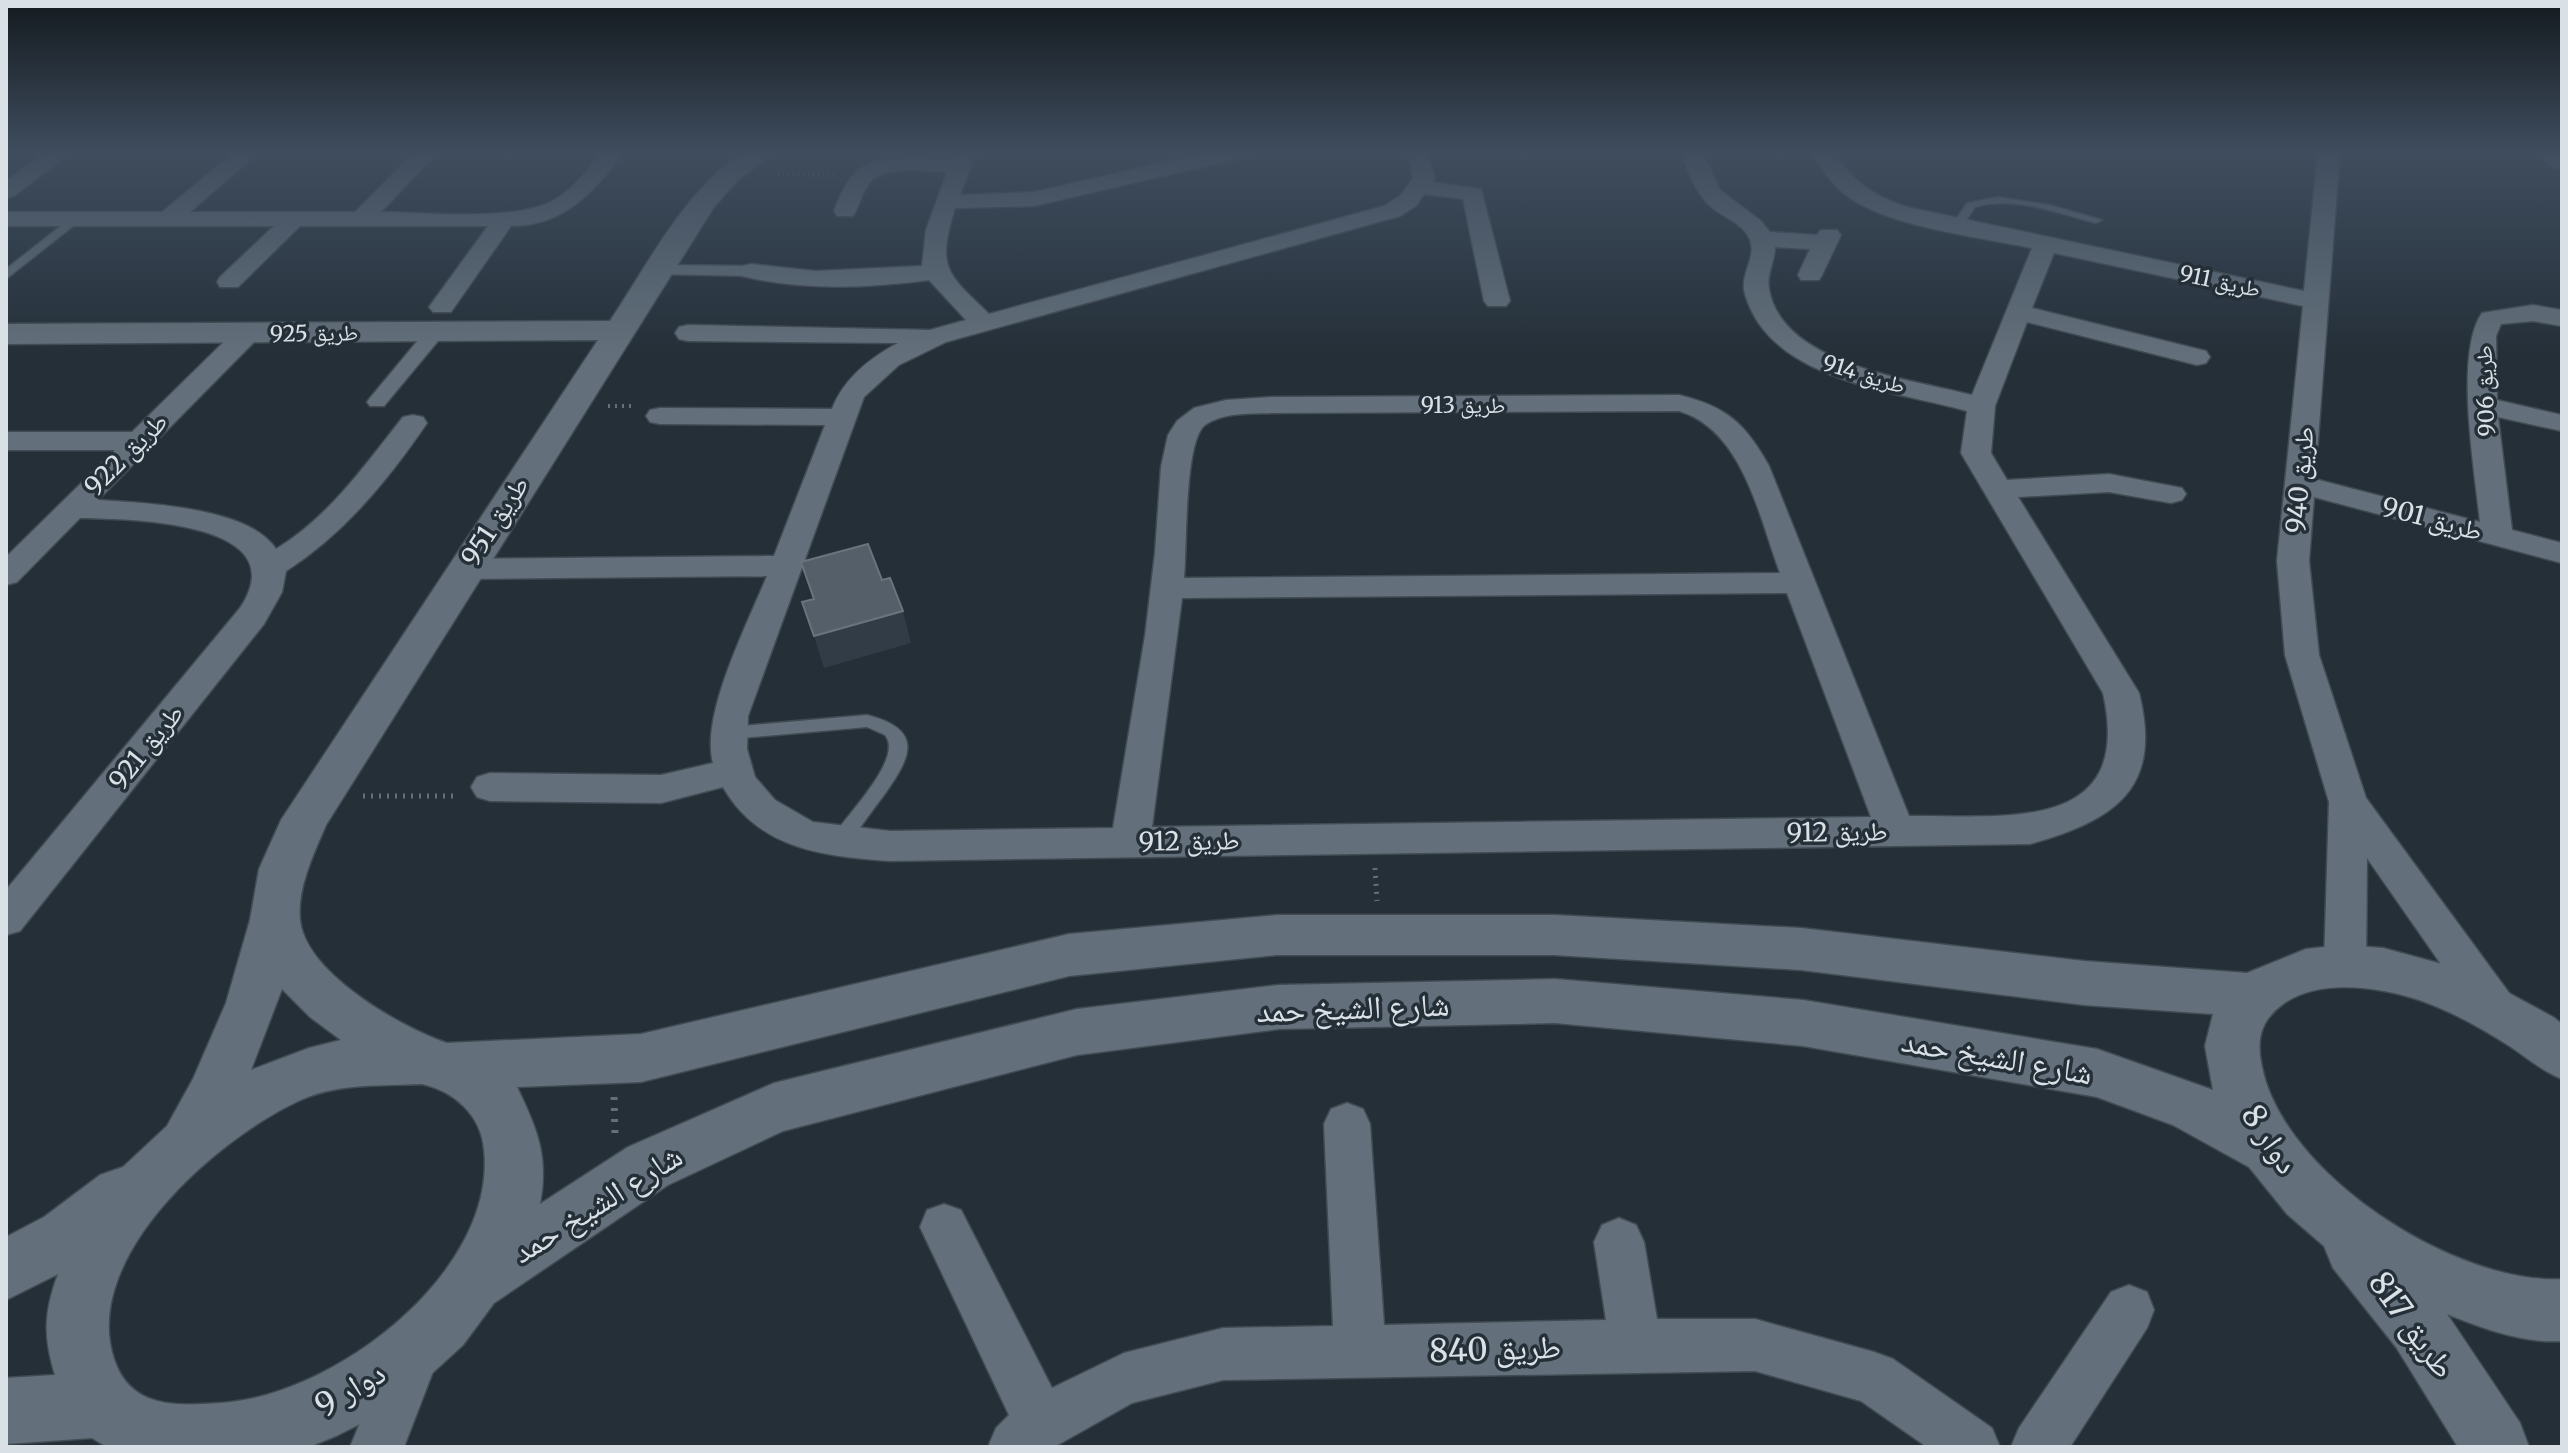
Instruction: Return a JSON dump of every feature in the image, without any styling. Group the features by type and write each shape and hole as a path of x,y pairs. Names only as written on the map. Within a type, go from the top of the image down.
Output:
{"street":[{"path":"6,219 512,219"},
{"name":"طريق 951","path":"180,1148 236,1046 252,1003 275,920 283,869 318,796 692,219"},
{"path":"942,219 933,253 936,272 984,323"},
{"name":"طريق 912","path":"1372,219 937,336 887,357 867,374 851,395 730,716 728,751 742,788 770,817 818,839 890,846 2030,829 2059,823 2100,802 2113,788 2125,767 2130,718 2121,693 1976,453 1981,406 2045,244"},
{"path":"1479,219 1497,301"},
{"path":"1744,219 1762,239 1827,239 1810,275"},
{"name":"طريق 911","path":"1929,219 2314,301"},
{"name":"طريق 940","path":"2322,219 2302,485 2293,561 2302,655 2348,802 2497,1010"},
{"path":"229,282 293,220"},
{"path":"377,402 504,220"},
{"name":"طريق 914","path":"1762,239 1764,246 1755,278 1757,295 1772,326 1788,343 1812,358 1842,370 1981,406"},
{"path":"660,270 844,276 903,276 936,272"},
{"path":"2018,312 2197,357"},
{"name":"طريق 906","path":"2497,536 2483,405 2483,336 2491,318 2533,313 2562,318"},
{"name":"طريق 925","path":"6,334 247,334 433,323 621,330"},
{"path":"688,333 937,336"},
{"name":"طريق 922","path":"6,575 247,334"},
{"name":"طريق 913","path":"1130,842 1169,588 1177,459 1184,429 1198,415 1235,407 1288,405 1679,403 1714,415 1740,440 1801,583 1896,831"},
{"path":"2483,405 2562,423"},
{"path":"660,416 843,417"},
{"path":"71,509 120,509 206,523 252,542 267,557 270,567 309,543 339,517 413,423"},
{"path":"6,441 140,441"},
{"path":"1998,489 2109,483 2171,494"},
{"name":"طريق 901","path":"2302,485 2562,553"},
{"path":"464,569 786,566"},
{"name":"طريق 921","path":"6,919 252,616 269,582 270,567"},
{"path":"1169,588 1801,583"},
{"path":"490,787 661,789 686,785 733,770"},
{"name":"طريق 940","path":"2345,965 2348,802"},
{"name":"طريق 951","path":"275,920 289,958 314,987 369,1030 436,1063"},
{"path":"6,1270 65,1237 180,1148 257,1094 328,1067 641,1058 1069,955 1277,935 1554,935 1786,948 2084,983 2252,995 2291,972 2345,965 2392,971 2444,986 2497,1010 2557,1049"},
{"name":"دوار 8","path":"2252,995 2235,1024 2232,1060 2243,1103 2268,1148 2322,1208 2392,1259 2470,1295 2547,1312 2562,1310"},
{"name":"شارع الشيخ حمد","path":"475,1281 648,1166 774,1108 1077,1032 1294,1007 1555,1001 1803,1023 2097,1073 2192,1107 2268,1148"},
{"name":"دوار 9","path":"100,1405 153,1435 228,1443 293,1421 358,1390 417,1346 449,1314 475,1281 505,1223 517,1169 510,1124 486,1088 436,1063"},
{"path":"1347,1124 1360,1353"},
{"path":"6,1411 100,1405 79,1364 77,1314 93,1259 125,1205 180,1148"},
{"name":"طريق 817","path":"2322,1208 2418,1325 2496,1447"},
{"path":"944,1227 1028,1435"},
{"path":"1619,1242 1635,1345"},
{"path":"2038,1447 2129,1310"},
{"name":"طريق 840","path":"1028,1435 1124,1379 1223,1354 1755,1345 1874,1378 1973,1447"},
{"path":"377,1447 417,1346"}],"lane":[{"path":"6,275 76,219"},
{"path":"1958,225 1962,219"},
{"path":"2090,219 2096,220"},
{"path":"729,733 867,721 894,732 900,742 900,755 840,841"}],"path":[{"path":"571,406 665,406 660,416"},
{"path":"318,796 461,796 490,787"},
{"path":"613,1060 617,1187"}],"building":[{"path":"868,544 882,580 890,578 903,611 814,636 802,602 814,599 801,562"}]}
